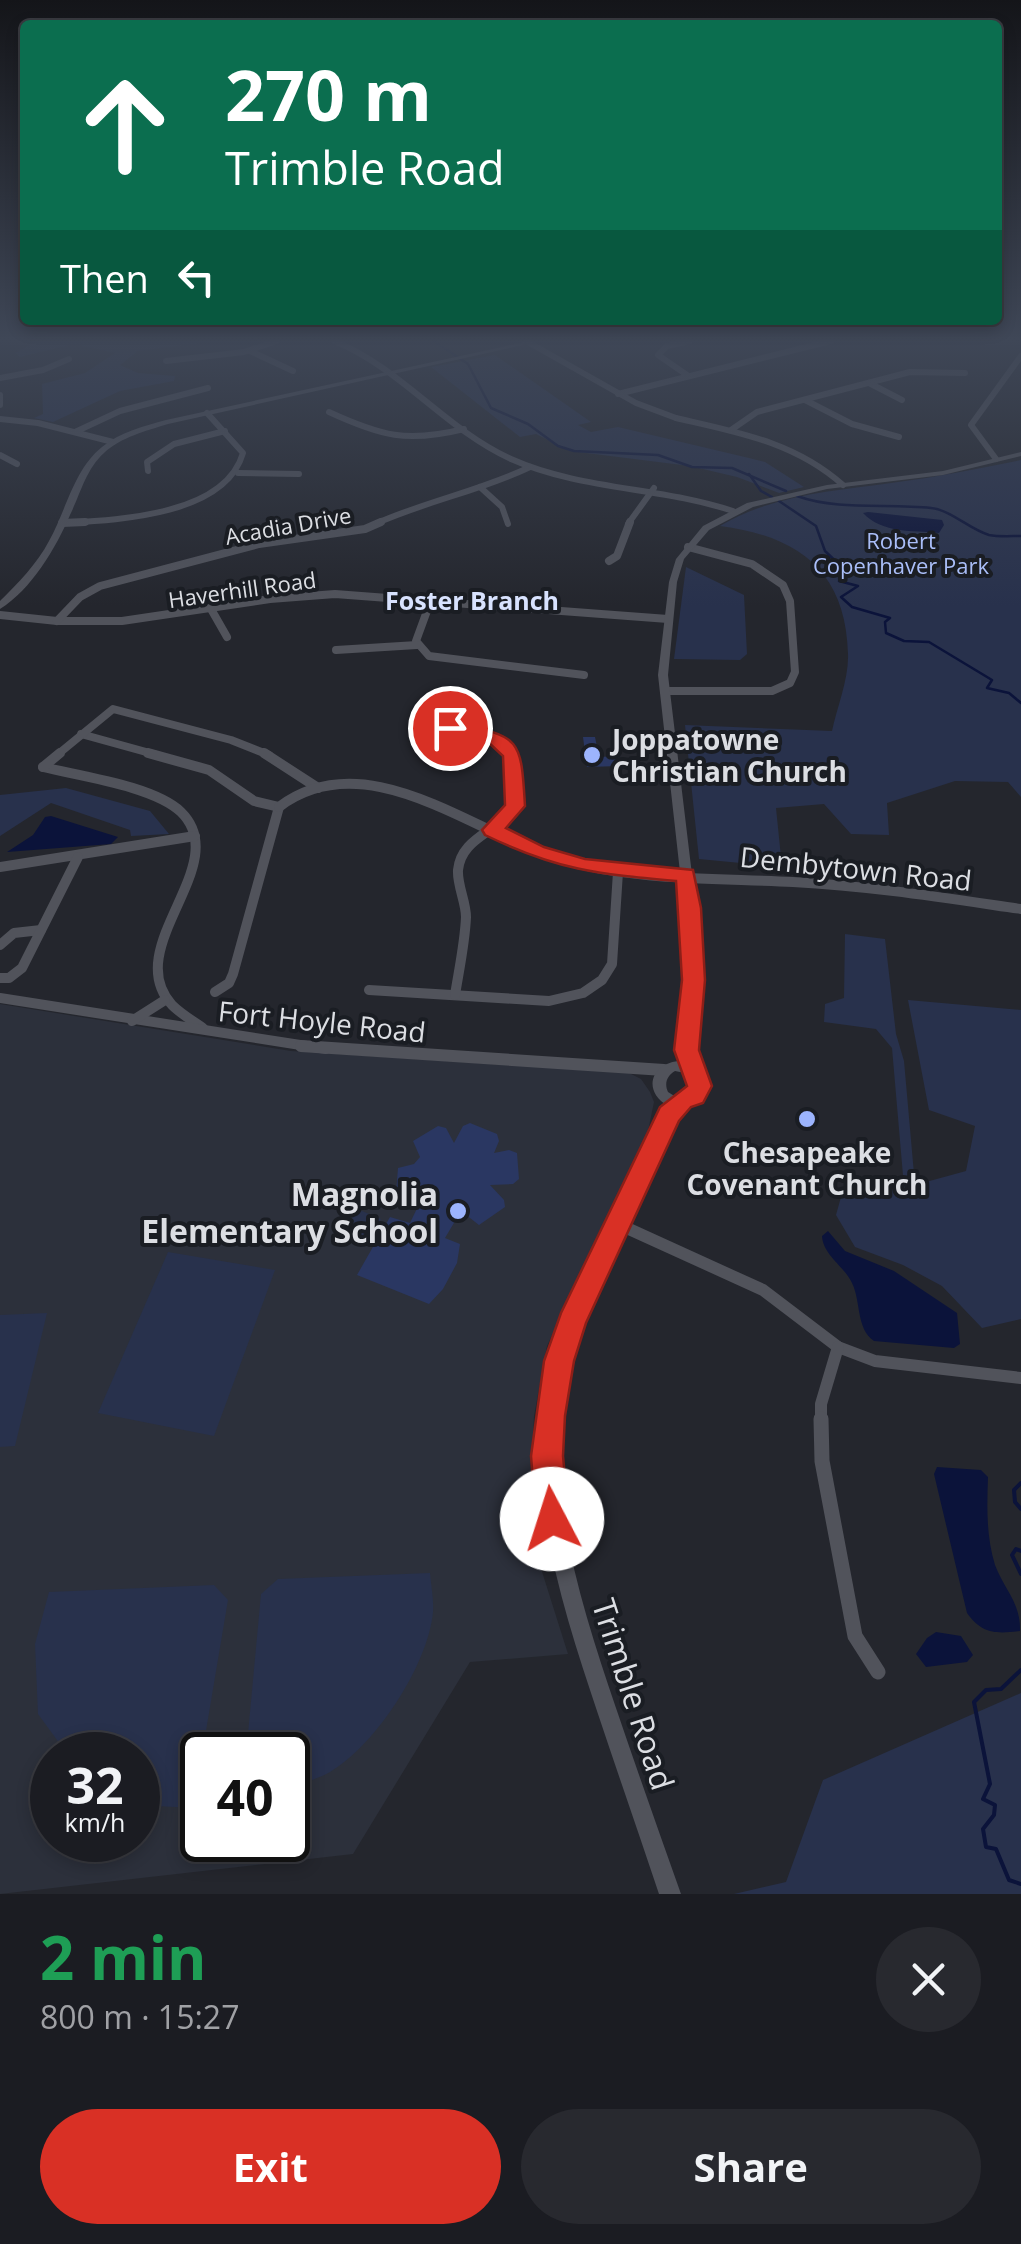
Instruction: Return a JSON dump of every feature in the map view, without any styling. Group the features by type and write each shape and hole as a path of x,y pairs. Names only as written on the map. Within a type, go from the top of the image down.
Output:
{"street":[{"path":"60,429 113,442"},
{"path":"75,432 81,429"},
{"path":"0,606 40,562 62,523 84,468 113,442 143,429"},
{"path":"368,429 402,440 462,429"},
{"path":"465,429 496,452 530,467 588,480 654,488 733,511"},
{"path":"870,429 899,438"},
{"path":"971,429 996,459"},
{"path":"148,470 147,462 163,449 225,430 243,453 238,473"},
{"path":"731,430 803,454 843,485"},
{"path":"398,449 402,440"},
{"path":"695,1075 686,1050 694,980 686,875 664,691 668,619 677,565 688,546 706,528 733,511 843,485 942,473 1021,454"},
{"path":"0,456 17,464"},
{"name":"Acadia Drive","path":"57,621 80,596 100,586 259,544 359,530 530,467"},
{"path":"62,523 111,521 165,510 208,494 238,473 299,474"},
{"path":"480,487 502,508 508,525"},
{"path":"609,561 617,556 624,530 654,488"},
{"path":"664,691 772,691 790,683 794,676 790,600 784,586 752,564 688,546"},
{"name":"Haverhill Road","path":"0,615 122,622 312,595 431,600 668,619"},
{"path":"417,645 431,600"},
{"path":"211,609 227,636"},
{"path":"336,650 417,645 441,660 584,676"},
{"path":"213,1033 184,1018 165,1000 157,969 159,950 198,850 186,817 166,803 43,767 113,709 231,740 268,754 318,788"},
{"path":"426,724 488,734 512,755 515,806 468,849 458,869 466,916 455,995"},
{"path":"82,734 202,768 223,778 248,798 280,807"},
{"name":"Dembytown Road","path":"318,788 363,786 406,792 448,806 548,856 618,872 891,890 1021,909"},
{"path":"215,992 229,983 233,974 280,807 295,796 318,788"},
{"path":"0,866 196,836"},
{"path":"0,978 9,978 22,968 78,857"},
{"path":"369,990 559,1000 596,986 607,974 613,958 618,872"},
{"path":"0,945 14,933 41,930"},
{"name":"Fort Hoyle Road","path":"0,998 213,1033 382,1054 588,1063 640,1070 663,1079"},
{"path":"132,1020 165,1000"},
{"path":"663,1079 686,1050"},
{"path":"663,1079 684,1068 695,1075"},
{"name":"Trimble Road","path":"670,1894 567,1588 549,1487 550,1416 559,1361 571,1322 675,1107 698,1091 695,1075"},
{"path":"663,1079 675,1107"},
{"path":"618,1224 763,1290 838,1347 874,1361 1021,1378"},
{"path":"838,1347 821,1404 822,1461 855,1636 878,1672"}],"shaded area":[{"path":"863,513 942,520 944,525 939,533 899,530 871,520"},
{"path":"45,817 118,837 111,844 7,852 33,835"},
{"path":"0,1004 291,1051 629,1073 641,1079 654,1102 648,1131 547,1346 534,1416 530,1495 538,1559 568,1654 470,1662 353,1854 310,1859 310,1732 180,1732 180,1862 282,1862 0,1894"},
{"path":"828,1231 845,1251 894,1271 957,1313 960,1344 954,1348 874,1341 868,1336 852,1283 823,1243 822,1236"},
{"path":"937,1467 981,1470 988,1477 992,1554 1015,1604 1020,1631 990,1631 967,1613 934,1474"},
{"path":"936,1632 961,1636 973,1655 967,1662 926,1667 916,1654"}],"green space":[{"path":"510,429 628,429 765,462 804,487 779,493 737,477 690,466 570,451 536,434 520,437"},
{"name":"Robert Copenhaver Park","path":"1021,460 1021,797 1008,782 955,781 887,803 889,835 851,834 824,804 776,808 782,867 699,859 685,725 832,731 848,663 838,600 812,563 773,539 720,526 761,507 803,496"},
{"path":"686,567 744,595 747,654 740,660 674,659"},
{"path":"66,788 150,811 169,834 131,836 130,830 51,803 0,836 0,795"},
{"path":"845,934 885,939 896,1034 904,1061 915,1185 966,1171 975,1126 929,1110 908,1000 1021,1010 1021,1319 982,1328 942,1286 903,1265 855,1247 836,1215 841,1197 904,1187 892,1048 876,1029 824,1022 825,1004 844,998"},
{"path":"362,1211 381,1219 363,1247 344,1240 342,1235 355,1213"},
{"path":"168,1252 275,1270 214,1436 98,1413"},
{"path":"47,1313 15,1446 0,1447 0,1315"},
{"path":"430,1573 433,1607 429,1633 397,1702 347,1760 310,1781 310,1732 248,1732 261,1594 278,1579"},
{"path":"214,1585 228,1600 206,1732 180,1732 180,1807 160,1806 160,1732 51,1732 38,1714 35,1644 49,1592"},
{"path":"1021,1693 1021,1894 734,1894 786,1882 823,1780"}],"building":[{"name":"Joppatowne Christian Church","path":"583,737 595,737 599,757 618,756 620,766 587,767"},
{"name":"Magnolia Elementary School","path":"470,1123 497,1134 499,1141 494,1153 517,1153 519,1179 513,1184 490,1185 504,1200 505,1207 479,1225 461,1211 445,1238 460,1244 457,1263 443,1289 429,1304 357,1275 390,1217 410,1223 423,1196 396,1194 398,1168 414,1164 420,1157 413,1141 438,1126 446,1128 454,1143 463,1126"}],"waterway":[{"name":"Foster Branch","path":"535,429 558,446 574,451 658,455 692,467 732,468 750,476"},
{"name":"Foster Branch","path":"750,476 786,491"},
{"path":"750,476 761,491 772,497"},
{"name":"Foster Branch","path":"797,496 846,505 931,508 989,535 1021,536"},
{"path":"779,501 816,526 825,551 845,570 839,581 858,586 841,597 852,607 890,618 885,622 886,633 904,641 929,642 992,680 987,688 1009,693 1021,703"},
{"path":"1021,1483 1014,1490 1015,1502 1021,1509"},
{"path":"1021,1551 1016,1549 1012,1555 1021,1574"},
{"path":"1021,1670 1001,1689 986,1690 974,1702 990,1784 983,1799 995,1805 994,1815 983,1829 986,1847 996,1849 1009,1880 1021,1884"}],"place":[{"name":"Joppatowne Christian Church","path":"592,755"},
{"name":"Chesapeake Covenant Church","path":"807,1119"},
{"name":"Magnolia Elementary School","path":"458,1211"}],"district":[{"name":"Foster Branch","path":"472,600"}],"route":[{"path":"450,728 495,737 512,755 515,806 508,818 492,830 536,852 584,866 686,875 694,980 686,1050 698,1080 698,1091 669,1114 571,1322 559,1361 550,1416 547,1456 552,1519"}]}
